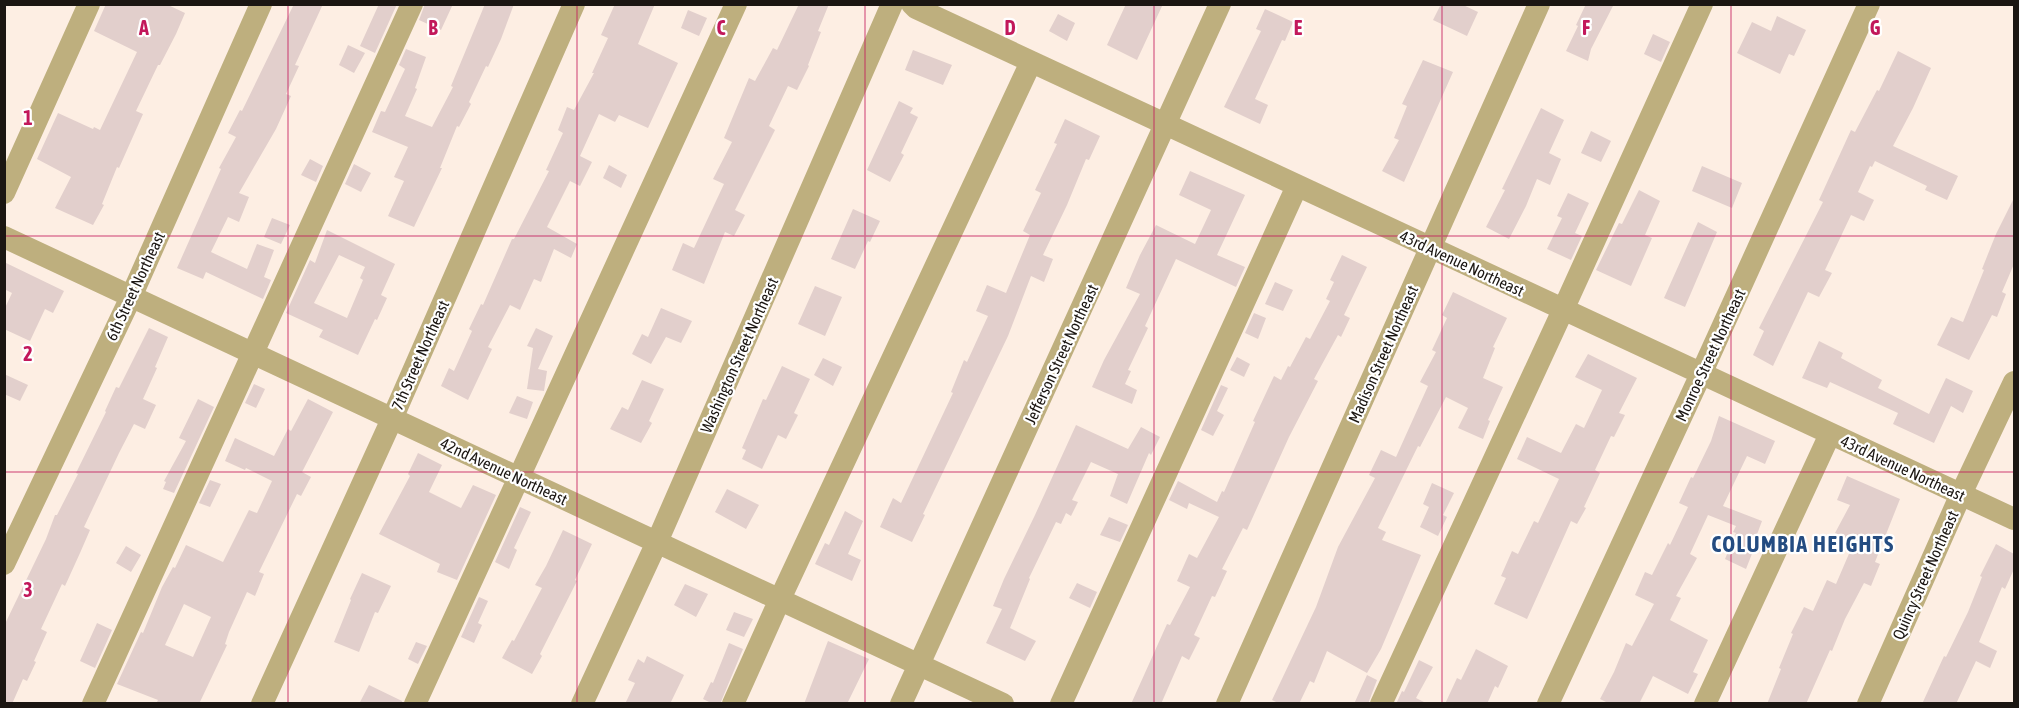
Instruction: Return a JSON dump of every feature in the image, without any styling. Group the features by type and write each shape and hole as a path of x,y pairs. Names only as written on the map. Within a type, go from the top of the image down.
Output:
{"street":[{"path":"4,193 89,4"},
{"name":"6th Street Northeast","path":"4,564 131,297 261,4"},
{"path":"93,704 412,4"},
{"name":"7th Street Northeast","path":"262,704 392,419 574,4"},
{"path":"415,704 736,4"},
{"name":"Washington Street Northeast","path":"582,704 657,542 892,4"},
{"name":"43rd Avenue Northeast","path":"912,4 916,8 1031,62 2014,519"},
{"name":"Jefferson Street Northeast","path":"901,704 1220,4"},
{"name":"Madison Street Northeast","path":"1227,704 1539,4"},
{"path":"1381,704 1702,4"},
{"name":"Monroe Street Northeast","path":"1548,704 1869,4"},
{"path":"733,704 1031,62"},
{"path":"1061,704 1297,186"},
{"name":"42nd Avenue Northeast","path":"4,237 1003,704"},
{"name":"Quincy Street Northeast","path":"1868,704 1961,494 2014,382"},
{"path":"1705,704 1830,434"}],"building":[{"path":"106,4 166,4 185,13 136,111 143,114 119,168 117,167 102,204 104,205 93,225 55,208 71,177 37,159 58,113 100,130 137,52 94,31"},
{"path":"294,4 323,4 295,65 299,66 286,94 291,96 276,129 239,193 249,197 239,222 228,217 211,252 247,269 257,244 274,250 264,277 271,280 263,299 206,272 203,279 177,268 221,169 219,168 236,137 228,133 240,110 242,111"},
{"path":"379,4 397,4 375,53 360,46"},
{"path":"425,4 453,4 441,30 419,20"},
{"path":"485,4 514,4 501,39 469,102 471,104 459,127 457,126 440,168 442,168 414,227 388,216 404,181 394,177 408,147 372,132 381,111 385,112 405,69 399,65 406,49 426,57 415,88 417,89 405,116 432,127 453,87 451,86"},
{"path":"615,4 655,4 638,44 678,63 648,128 619,115 615,122 599,114 580,156 592,162 580,186 570,181 547,227 577,244 571,258 554,249 541,282 534,279 520,310 510,305 488,347 492,349 468,400 441,386 449,368 454,371 472,331 469,329 481,304 483,305 512,239 549,171 546,170 563,133 558,130 567,107 574,110 594,73 592,73 608,38 601,35"},
{"path":"799,4 829,4 818,31 821,32 809,66 797,90 788,86 769,126 775,130 735,210 745,215 734,236 725,232 704,284 672,270 683,243 694,248 724,184 713,179 732,142 724,138 749,78 755,81 773,48 777,50"},
{"path":"1126,4 1163,4 1137,60 1107,45"},
{"path":"1441,4 1461,4 1478,12 1467,36 1433,20"},
{"path":"1586,4 1614,4 1591,49 1588,61 1566,51"},
{"path":"1265,9 1293,22 1285,41 1282,40 1255,99 1268,105 1260,124 1224,107 1261,31 1256,29"},
{"path":"688,10 707,18 699,36 681,28"},
{"path":"1058,14 1075,23 1067,41 1049,31"},
{"path":"1777,16 1806,30 1794,56 1789,54 1780,74 1737,53 1752,22 1771,31"},
{"path":"1653,34 1670,42 1661,62 1644,54"},
{"path":"348,45 365,53 354,73 339,65"},
{"path":"913,50 952,65 943,85 905,70"},
{"path":"1898,51 1931,68 1893,146 1958,176 1947,200 1925,190 1927,186 1875,161 1872,167 1870,166 1858,192 1874,200 1864,221 1851,215 1825,270 1832,273 1819,297 1808,292 1773,366 1753,355 1764,331 1759,328 1823,202 1819,200 1851,130 1855,132 1877,90 1879,91"},
{"path":"1423,60 1453,72 1404,182 1382,171 1399,140 1394,138 1407,106 1402,104"},
{"path":"899,101 913,108 910,113 918,117 901,153 904,155 890,182 867,170"},
{"path":"1541,108 1564,120 1549,153 1561,159 1550,185 1537,179 1509,239 1486,227"},
{"path":"1065,119 1100,136 1089,160 1086,159 1043,255 1053,259 1044,282 1031,276 1008,336 923,514 925,515 912,542 880,527 893,498 901,503 953,393 951,392 964,360 967,362 988,316 976,311 987,285 1006,293 1030,235 1023,231 1041,193 1035,190 1057,144 1054,143"},
{"path":"1591,131 1611,141 1601,162 1581,153"},
{"path":"310,159 323,166 316,182 301,175"},
{"path":"354,164 371,173 361,192 345,184"},
{"path":"609,165 627,175 621,188 603,178"},
{"path":"1702,166 1742,183 1732,208 1692,191"},
{"path":"1190,171 1245,195 1217,255 1245,267 1236,287 1176,259 1145,326 1148,328 1128,370 1131,371 1125,384 1137,390 1132,404 1092,387 1140,294 1126,288 1156,225 1195,244 1211,210 1179,195"},
{"path":"1639,190 1660,201 1645,235 1652,238 1631,286 1596,270 1619,223 1622,224"},
{"path":"1568,193 1589,203 1575,233 1582,236 1571,260 1547,249 1562,218 1557,216"},
{"path":"2014,198 2014,264 2002,292 2006,294 1997,317 1992,315 1969,360 1937,345 1951,317 1963,322 1996,234"},
{"path":"853,209 880,221 855,269 831,259"},
{"path":"272,218 290,225 281,244 264,237"},
{"path":"1698,222 1717,232 1685,307 1664,298"},
{"path":"327,230 395,264 381,295 387,298 358,355 319,337 323,330 286,313 310,260 315,263","holes":["339,255 365,267 360,278 363,280 347,318 314,303"]},
{"path":"1342,255 1367,267 1344,315 1350,318 1341,337 1338,335 1314,379 1318,381 1289,437 1247,530 1243,528 1222,569 1227,571 1215,597 1212,596 1194,635 1200,638 1189,660 1182,656 1161,704 1131,704 1167,624 1170,625 1190,587 1177,581 1189,554 1197,558 1219,517 1189,503 1187,509 1169,500 1178,481 1217,502 1222,491 1224,492 1274,376 1281,380 1306,337 1310,339 1330,301 1326,299 1334,282 1330,280"},
{"path":"4,262 64,291 53,313 45,309 30,341 4,329 4,310 12,293 4,289"},
{"path":"1275,282 1293,290 1283,311 1265,304"},
{"path":"815,286 842,297 825,336 798,324"},
{"path":"1453,292 1507,318 1493,347 1495,348 1483,378 1503,387 1488,420 1490,421 1483,439 1458,428 1468,408 1446,397 1420,447 1418,446 1378,528 1386,532 1382,540 1421,555 1381,649 1367,673 1327,651 1314,683 1310,681 1299,704 1280,704 1272,700 1316,607 1338,547 1375,478 1369,475 1381,450 1396,457 1428,386 1420,382 1436,352 1432,350 1447,318 1442,315"},
{"path":"661,308 692,321 681,343 666,337 651,364 632,354 642,334 648,337"},
{"path":"1254,313 1266,318 1258,339 1245,333"},
{"path":"149,328 168,337 143,399 156,405 145,429 134,424 119,453 84,527 90,530 80,553 65,586 62,584 41,629 47,632 34,661 36,662 27,681 23,679 12,704 4,704 4,626 46,539 55,515 78,474 76,473 116,387 119,388"},
{"path":"536,328 553,336 538,369 547,371 544,391 527,389 533,348 527,346"},
{"path":"1819,341 1843,353 1841,358 1882,380 1878,388 1929,414 1946,378 1973,391 1963,413 1951,406 1934,443 1893,424 1898,413 1830,382 1827,388 1802,378"},
{"path":"1588,354 1637,378 1619,413 1625,415 1614,437 1611,436 1595,470 1600,473 1584,507 1586,508 1577,524 1571,521 1527,619 1494,604 1506,578 1501,576 1512,551 1518,554 1534,521 1538,523 1559,479 1517,459 1527,437 1561,453 1576,424 1584,428 1602,390 1575,377"},
{"path":"1237,357 1250,364 1244,377 1230,370"},
{"path":"823,358 842,367 833,386 814,375"},
{"path":"782,366 810,379 794,413 798,415 786,439 778,435 762,469 742,459 746,450 742,448 763,399 766,400"},
{"path":"4,374 28,385 20,401 4,394"},
{"path":"642,380 664,389 649,421 652,423 641,443 610,429 622,407 628,410"},
{"path":"254,384 265,389 256,408 245,403"},
{"path":"1221,385 1228,388 1217,411 1224,415 1213,436 1201,430"},
{"path":"517,396 533,402 527,419 509,413"},
{"path":"198,399 214,407 174,493 163,489 166,482 164,481 186,441 179,438"},
{"path":"308,399 333,412 302,472 311,477 301,496 297,494 259,572 264,574 255,596 247,592 229,632 225,644 227,645 199,704 156,704 158,700 117,684 141,632 143,633 162,587 173,567 175,568 186,545 223,562 249,510 257,513 272,481 225,461 235,438 274,456 288,429 291,431","holes":["184,604 211,617 193,657 165,645"]},
{"path":"1719,416 1775,441 1765,464 1747,456 1723,506 1762,521 1753,545 1755,546 1746,569 1725,559 1736,533 1733,532 1736,526 1708,515 1690,554 1697,558 1676,596 1681,598 1670,620 1708,640 1693,672 1698,674 1688,694 1653,676 1639,704 1610,704 1600,699 1626,643 1632,646 1654,604 1635,595 1645,572 1652,575 1668,543 1670,545 1688,507 1679,503 1711,441"},
{"path":"1076,425 1128,449 1141,427 1160,437 1151,455 1149,453 1127,504 1110,496 1118,474 1091,462 1072,500 1078,502 1071,516 1066,513 1061,524 1056,522 1029,578 1010,628 1036,641 1025,661 986,643 1002,609 993,606"},
{"path":"418,453 442,465 429,492 461,508 473,485 496,495 457,580 437,572 440,564 379,534 410,476 408,474"},
{"path":"1847,476 1900,499 1875,562 1880,564 1871,586 1864,583 1806,704 1767,704 1793,634 1791,633 1804,607 1813,611 1827,580 1836,584 1854,542 1835,533 1850,505 1837,500"},
{"path":"210,480 221,484 210,507 199,503"},
{"path":"1432,483 1454,493 1443,515 1447,517 1438,536 1420,527 1429,507 1423,504"},
{"path":"727,489 759,505 746,529 715,512"},
{"path":"520,507 531,512 514,548 517,550 509,569 495,562"},
{"path":"845,511 863,521 848,554 861,560 852,581 815,564 825,543 829,545"},
{"path":"1109,517 1128,525 1120,542 1100,535"},
{"path":"563,530 592,544 575,580 577,581 532,674 502,658 512,640 514,641 542,588 535,585"},
{"path":"1996,544 2014,554 2014,569 2005,589 2002,587 1979,642 1997,651 1990,668 1976,661 1956,704 1922,704 1968,612 1982,577 1980,576"},
{"path":"126,546 141,555 131,572 116,563"},
{"path":"362,573 391,586 378,613 375,612 359,652 334,642"},
{"path":"1077,583 1097,592 1090,608 1069,598"},
{"path":"685,584 708,594 696,617 674,605"},
{"path":"479,597 488,601 478,623 482,625 474,643 461,637"},
{"path":"734,612 753,619 744,637 726,630"},
{"path":"97,623 112,630 95,668 80,661"},
{"path":"828,641 869,659 847,704 804,704"},
{"path":"416,642 427,646 418,664 408,659"},
{"path":"729,643 743,649 720,704 713,704 703,699 711,682 713,683"},
{"path":"1476,649 1508,666 1498,688 1495,686 1487,704 1445,704 1457,678 1461,680"},
{"path":"647,656 684,675 670,704 625,704 635,683 628,680 638,659 644,663"},
{"path":"1419,660 1433,667 1416,698 1428,704 1396,704 1402,691 1404,692"},
{"path":"1367,675 1377,680 1368,704 1354,704"},
{"path":"369,685 402,701 402,704 359,704"}],"district":[{"name":"COLUMBIA HEIGHTS","path":"1803,544"}]}
